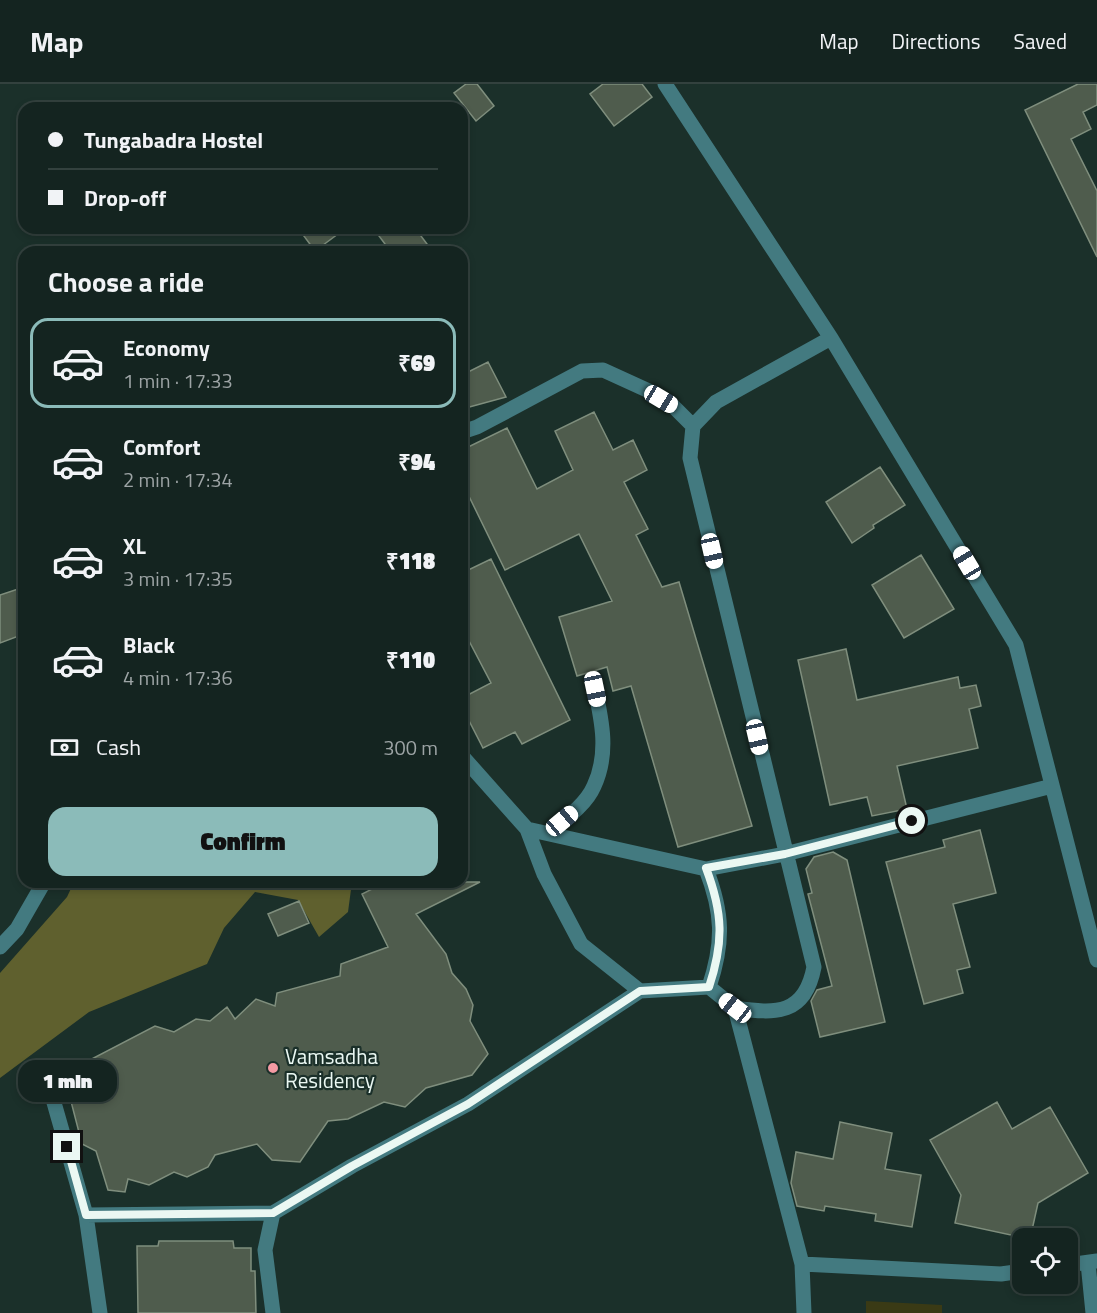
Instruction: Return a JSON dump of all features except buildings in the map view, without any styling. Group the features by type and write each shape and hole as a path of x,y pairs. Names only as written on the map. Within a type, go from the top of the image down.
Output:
{"lane":[{"path":"665,84 831,338 1016,645 1097,960"},
{"path":"86,1215 273,1213 352,1166 468,1104 640,991 709,987 735,1008 763,1012 792,1006 811,984 814,967 690,458 693,426 716,402 831,338"},
{"path":"468,430 582,372 603,370 649,391 673,406 693,426"},
{"path":"548,833 577,809 594,787 604,732 595,689"},
{"path":"468,763 527,829 544,874 581,944 640,991"},
{"path":"527,829 706,868 785,854 1052,786"},
{"path":"706,868 718,899 720,927 719,958 709,987"},
{"path":"0,947 17,929 41,888"},
{"path":"735,1008 802,1264 804,1313"},
{"path":"47,1078 86,1215 100,1313"},
{"path":"273,1213 265,1250 273,1313"},
{"path":"1078,1264 1093,1262 1093,1313"},
{"path":"802,1264 1001,1274 1012,1272"}],"shaded area":[{"path":"71,888 351,888 348,912 319,937 298,900 255,892 224,928 207,964 89,1012 0,1078 0,973 67,897"},
{"path":"866,1301 942,1305 942,1313 866,1313"}],"place":[{"name":"Vamsadha Residency","path":"273,1068"}],"route":[{"path":"67,1147 86,1215 273,1213 352,1166 468,1104 640,991 709,987 719,958 720,927 718,899 706,868 785,854 912,821"}]}
